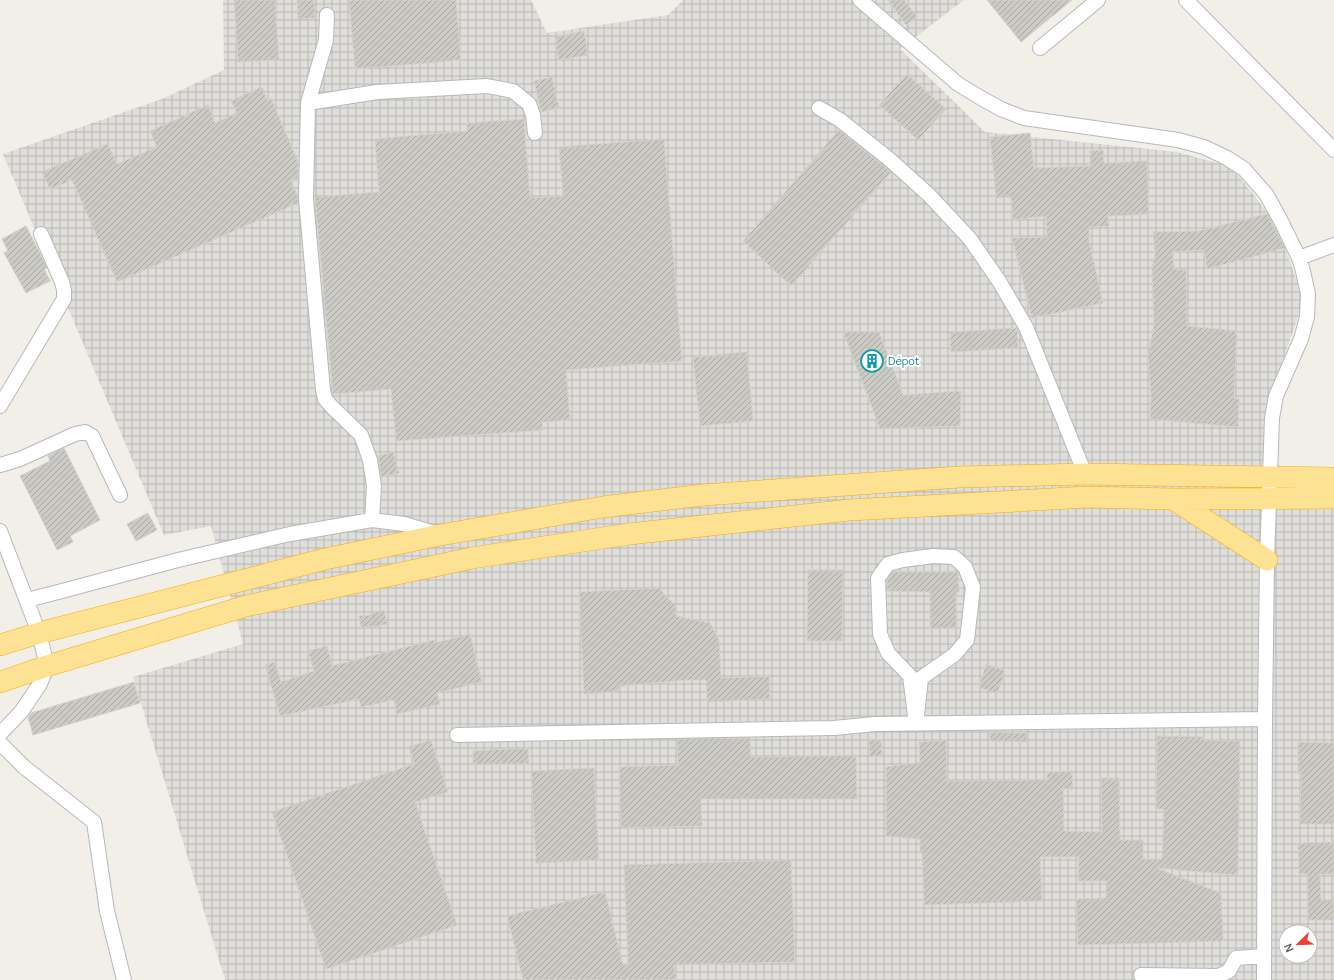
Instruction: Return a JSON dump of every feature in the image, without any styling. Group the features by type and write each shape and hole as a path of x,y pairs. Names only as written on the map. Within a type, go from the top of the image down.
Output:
{"highway":[{"path":"0,645 38,633 325,559 440,535 603,507 703,495 959,477 1085,474 1334,478"},
{"path":"0,682 47,666 246,606 472,558 621,535 849,510 1087,497 1173,499 1334,498"},
{"path":"1173,499 1267,560"}],"street":[{"path":"860,0 958,84 1001,109 1024,118 1178,140 1204,147 1227,158 1244,169 1266,194 1282,221 1299,258 1308,294 1307,317 1301,339 1276,396 1272,418 1269,476 1265,719 1264,980"},
{"path":"1040,48 1098,0"},
{"path":"1186,0 1334,150"},
{"path":"327,15 326,40 308,103 306,199 323,390 325,399 328,403 360,435 368,454 374,486 372,520"},
{"path":"308,103 377,92 487,86 513,91 529,104 533,115 535,133"},
{"path":"819,108 840,120 889,159 929,195 970,239 999,281 1026,327 1085,474"},
{"path":"0,406 64,299 62,282 41,234"},
{"path":"1299,258 1334,245"},
{"path":"0,465 20,459 75,434 85,432 92,436 120,495"},
{"path":"27,600 178,560 290,534 372,520 404,524 440,535"},
{"path":"0,531 27,600 47,666 40,684 21,712 0,734"},
{"path":"933,556 954,557 965,567 973,587 967,640 954,656 921,678 916,724 910,676 888,653 880,634 878,578 888,564 903,560 933,556"},
{"path":"457,735 834,728 875,724 1265,719"},
{"path":"0,742 24,767 94,822 107,911 124,980"},
{"path":"1141,975 1218,976 1229,971 1236,958 1264,956"}],"shaded area":[{"path":"223,0 531,0 547,33 668,15 683,0 964,0 900,49 985,132 1177,152 1232,167 1276,224 1304,300 1267,406 1280,470 1334,470 1334,980 225,980 133,677 243,644 211,526 164,535 3,154 162,99 224,70"}],"building":[{"path":"234,0 275,0 279,60 238,62"},
{"path":"297,0 314,0 315,18 298,19"},
{"path":"349,0 456,0 461,60 355,69"},
{"path":"888,0 904,0 917,17 906,25"},
{"path":"987,0 1072,0 1021,42"},
{"path":"584,31 588,55 559,60 555,37"},
{"path":"907,74 946,109 918,140 879,105"},
{"path":"552,77 559,108 541,112 534,81"},
{"path":"262,87 267,100 271,98 298,162 298,178 291,181 298,197 298,203 117,282 72,180 50,189 42,172 108,144 117,164 157,147 150,131 208,105 215,123 237,113 231,101"},
{"path":"524,119 530,198 563,196 559,147 664,139 682,361 566,370 570,420 542,422 543,430 396,441 391,389 333,394 315,197 379,192 375,139 467,131 467,123"},
{"path":"839,130 891,172 791,286 743,241"},
{"path":"1030,133 1034,168 1090,166 1090,151 1103,150 1104,163 1147,161 1149,214 1108,216 1109,226 1089,227 1089,240 1103,303 1032,318 1012,238 1047,237 1046,216 1013,220 1011,197 996,198 990,137"},
{"path":"1267,214 1285,248 1207,269 1204,250 1173,252 1174,269 1186,270 1187,326 1237,331 1234,398 1239,399 1238,427 1150,419 1151,394 1148,356 1154,324 1152,269 1155,253 1153,232 1199,231"},
{"path":"26,226 47,268 44,269 50,281 26,293 4,253 8,251 2,239"},
{"path":"1017,328 1018,348 951,352 950,332"},
{"name":"Dépot","path":"843,331 879,332 903,395 961,391 960,426 880,429"},
{"path":"747,352 753,421 700,426 693,357"},
{"path":"64,448 100,520 70,536 73,542 57,550 20,476 50,461 48,456"},
{"path":"393,452 399,473 381,477 378,456"},
{"path":"148,513 157,530 136,541 127,524"},
{"path":"808,570 843,570 842,641 807,641"},
{"path":"892,572 958,572 959,592 956,592 957,628 930,629 930,592 887,591 887,581"},
{"path":"660,588 666,597 676,605 676,616 710,623 719,640 721,678 769,676 770,699 707,702 706,680 686,680 621,686 617,692 584,694 579,592"},
{"path":"384,610 387,624 361,628 359,616 371,615 370,613"},
{"path":"470,634 482,682 437,693 440,704 397,714 394,700 361,707 359,699 280,716 265,665 275,662 281,682 314,671 308,651 327,646 332,666 434,640 435,643"},
{"path":"986,664 1005,671 997,694 979,687"},
{"path":"134,682 140,703 33,735 28,717 31,713"},
{"path":"990,732 1027,733 1027,742 990,741"},
{"path":"1157,736 1204,737 1204,740 1240,741 1238,875 1156,868 1221,893 1223,941 1078,945 1076,899 1106,898 1106,881 1078,881 1079,857 1040,857 1042,901 924,905 922,852 920,852 920,839 886,836 886,767 920,762 919,742 946,740 947,781 1047,780 1047,772 1072,771 1073,789 1063,789 1064,831 1102,832 1101,778 1119,778 1120,840 1143,840 1143,859 1162,859 1164,809 1156,809"},
{"path":"750,738 751,757 856,755 857,799 701,799 702,826 621,828 619,767 678,765 677,739"},
{"path":"869,739 881,740 882,756 870,757"},
{"path":"431,740 448,792 415,802 457,925 326,969 272,812 414,764 409,747"},
{"path":"1298,742 1334,743 1334,824 1300,824 1301,774 1298,774"},
{"path":"528,748 529,764 473,765 473,751"},
{"path":"594,768 599,860 536,863 531,771"},
{"path":"1334,842 1334,874 1320,874 1321,900 1333,900 1334,920 1308,920 1307,874 1299,874 1298,843"},
{"path":"791,860 795,962 674,965 676,980 523,980 507,916 605,892 623,965 628,964 624,865"}],"place":[{"name":"Dépot","path":"872,361"}]}
